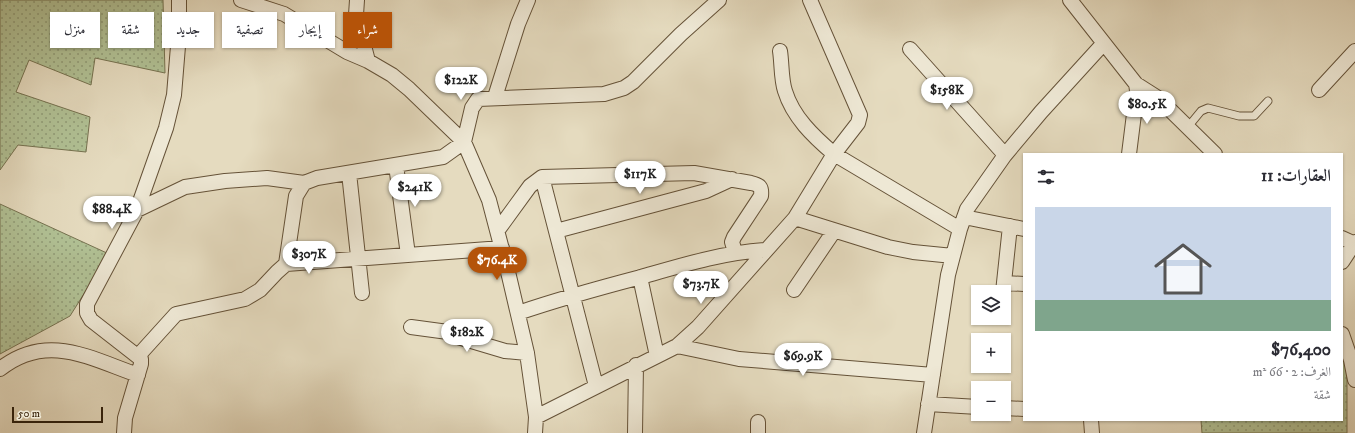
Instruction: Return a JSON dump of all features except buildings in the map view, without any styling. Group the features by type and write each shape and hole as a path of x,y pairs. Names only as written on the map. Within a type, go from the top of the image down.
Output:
{"street":[{"path":"124,433 125,418 141,364 141,359 91,320 87,313 87,304 137,210 166,128 174,95 179,34 179,0"},
{"path":"242,0 284,14 347,52 368,61 392,75 409,89 464,142 489,200 498,230 527,353 536,417 535,433"},
{"path":"358,0 356,15 368,61"},
{"path":"495,97 518,24 528,0"},
{"path":"137,210 185,187 209,183 267,178 304,183 317,178 443,157 464,142 472,108 478,99 495,97 604,94 624,88 633,82 680,34 719,0"},
{"path":"536,417 636,365 677,346 698,327 795,218 834,154 858,123 860,115 810,0"},
{"path":"1070,0 1103,44 1136,84 1158,98 1214,153"},
{"path":"924,433 948,275 962,223 985,181 1004,155 1103,44"},
{"path":"910,49 1004,155"},
{"path":"780,51 785,91 798,118 815,138 834,154 962,223 1010,226 1023,229"},
{"path":"1319,90 1355,51"},
{"path":"1129,153 1133,132 1137,90 1136,84"},
{"path":"396,165 408,255"},
{"path":"498,230 530,186 542,177 694,172 759,185 762,189 761,196 734,237 732,242 735,252"},
{"path":"349,173 362,293"},
{"path":"542,177 596,386"},
{"path":"556,231 706,191 732,179"},
{"path":"286,264 296,196 304,183"},
{"path":"795,218 888,247 913,252 953,256"},
{"path":"1004,285 1010,226"},
{"path":"794,290 834,230"},
{"path":"1343,238 1355,243 1343,261"},
{"path":"138,356 176,314 245,299 260,290 276,272 286,264 502,248"},
{"path":"518,313 572,295 706,258 735,252 765,250"},
{"path":"640,277 657,356"},
{"path":"1011,286 1023,284"},
{"path":"411,327 448,332 458,337 505,351 527,353"},
{"path":"1347,336 1355,380"},
{"path":"677,346 738,359 933,375"},
{"path":"0,369 30,352 66,350 138,375"},
{"path":"636,365 636,433"},
{"path":"928,404 971,407"},
{"path":"1011,408 1023,409"},
{"path":"1091,421 1092,433"}],"lane":[{"path":"1187,128 1200,112 1208,108 1239,116 1254,116 1268,101"}],"green space":[{"path":"0,0 163,0 162,48 164,48 165,73 95,58 91,85 29,60 16,92 90,117 86,152 18,145 0,170"},
{"path":"0,204 109,254 70,316 0,354"},
{"path":"1343,359 1347,369 1347,433 1202,433 1201,421 1343,421"}]}
